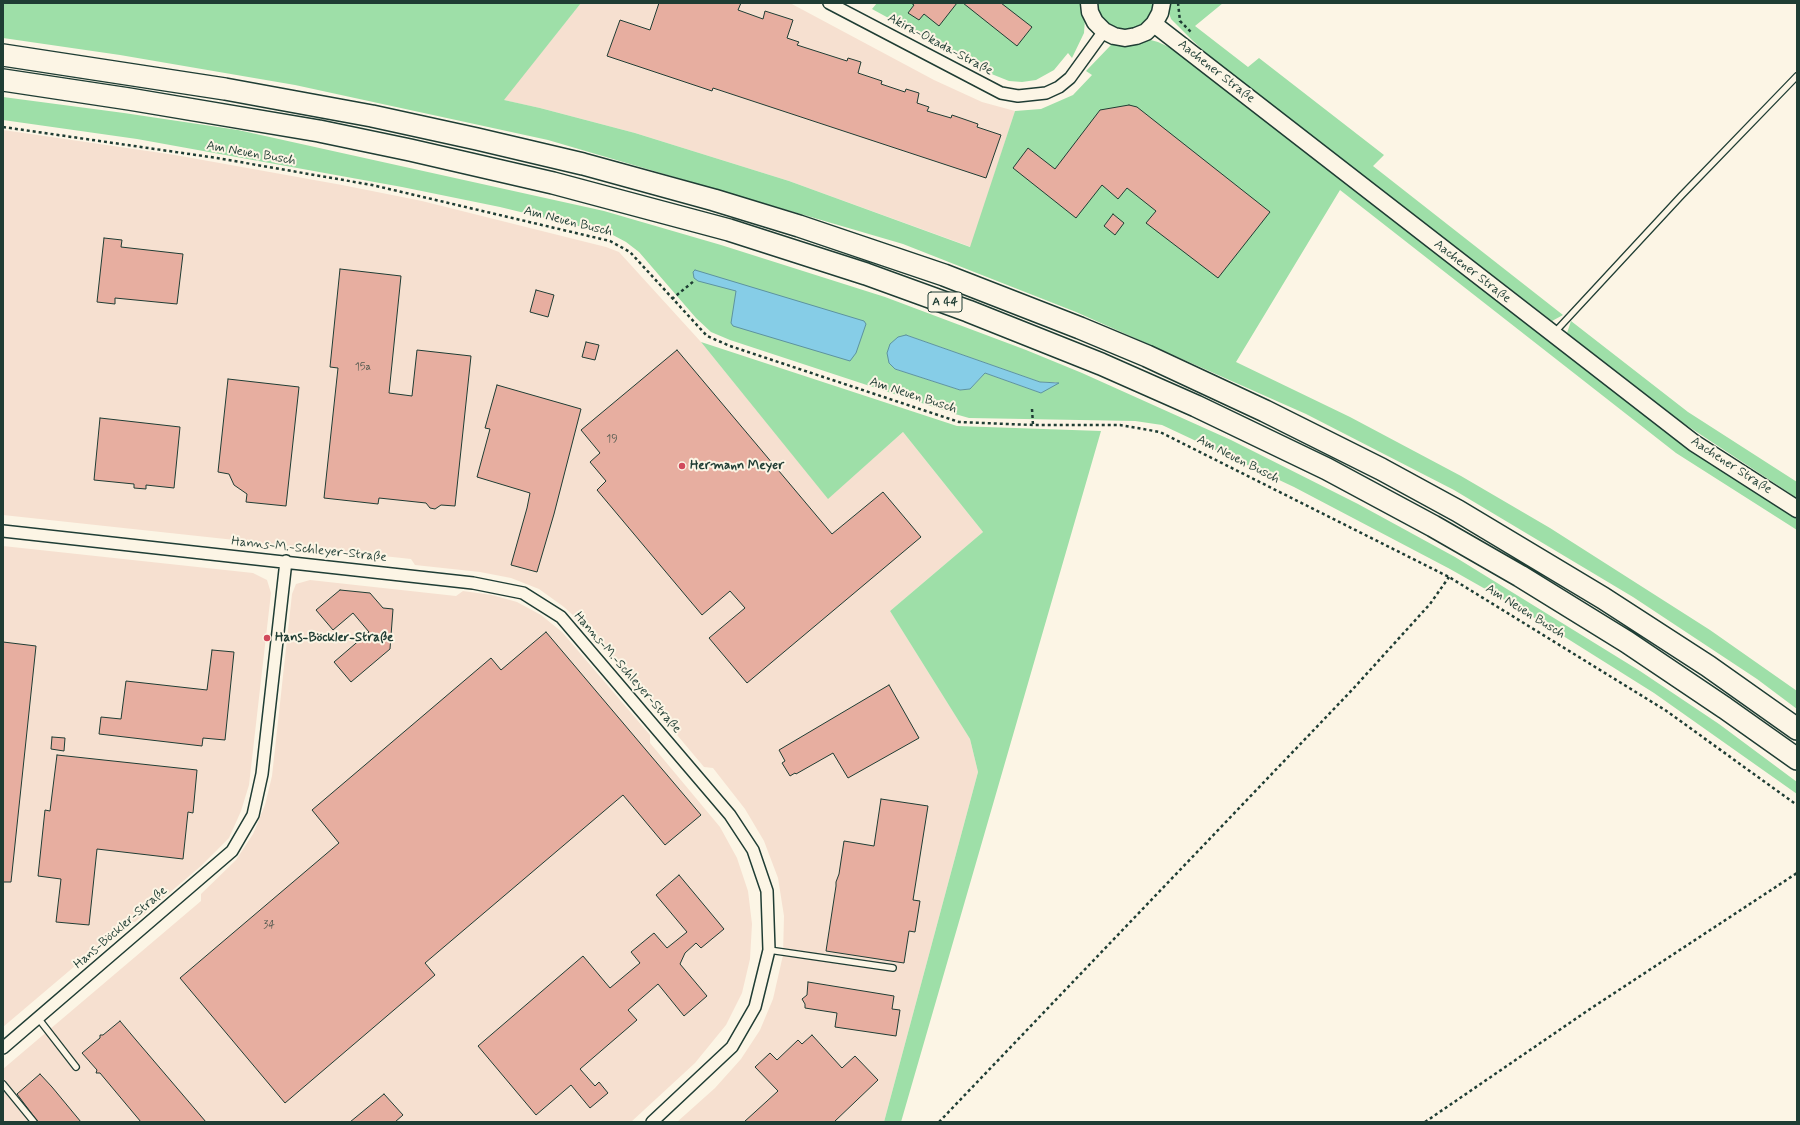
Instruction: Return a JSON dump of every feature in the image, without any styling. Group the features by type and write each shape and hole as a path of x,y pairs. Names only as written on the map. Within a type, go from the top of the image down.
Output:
{"highway":[{"name":"A 44","path":"3,55 248,93 419,126 520,149 632,177 714,200 851,243 951,278 1080,328 1147,356 1265,411 1375,466 1458,511 1597,594 1708,666 1797,729"},
{"name":"A 44","path":"3,80 142,101 319,131 426,153 553,183 729,230 866,274 968,311 1101,364 1196,406 1317,464 1433,526 1627,642 1797,759"}],"street":[{"name":"Akira-Okada-Straße","path":"829,3 1001,93 1018,96 1046,93 1059,87 1070,78 1104,31"},
{"path":"1089,3 1090,12 1095,22 1104,31 1114,36 1125,38 1146,32 1154,24 1160,12 1162,3"},
{"name":"Aachener Straße","path":"1154,24 1694,443 1797,509"},
{"name":"Hanns-M.-Schleyer-Straße","path":"3,531 473,582 523,593 561,617 730,815 753,850 767,891 769,950 755,1007 732,1047 652,1122"},
{"name":"Hans-Böckler-Straße","path":"3,1048 232,852 253,815 262,774 286,561"}],"lane":[{"path":"1553,334 1681,196 1797,76"},
{"path":"769,950 893,968"},
{"path":"38,1018 76,1067"},
{"path":"3,1084 34,1122"}],"path":[{"name":"Am Neuen Busch","path":"3,127 217,158 372,185 610,241 630,252 707,336 730,346 959,422 1120,426 1160,432 1449,577 1665,710 1797,805"},
{"path":"672,299 694,281"},
{"path":"1032,409 1033,425"},
{"path":"939,1122 1352,690 1430,604 1449,577"},
{"path":"1425,1122 1590,1009 1797,873"}],"shaded area":[{"path":"581,3 790,3 934,80 982,102 1015,111 971,247 789,181 635,133 540,108 503,100"},
{"path":"3,130 175,155 342,185 422,201 606,247 619,252 701,342 828,498 903,432 983,532 890,611 970,739 978,772 884,1122 677,1122 715,1088 741,1059 760,1030 773,999 783,955 784,916 778,878 764,841 745,809 713,768 704,767 587,628 564,607 539,589 511,578 480,572 415,565 411,559 3,515"},
{"path":"3,546 253,573 267,580 271,593 249,785 241,811 229,838 201,866 135,922 128,921 3,1027"},
{"path":"310,580 456,596 463,591 492,595 517,602 541,615 562,632 650,735 650,743 720,827 737,858 748,891 752,924 750,959 742,993 726,1025 695,1063 631,1122 3,1122 3,1069 201,901 201,894 236,860 253,834 265,805 272,776 292,594 296,584"}],"green space":[{"path":"3,3 581,3 504,100 635,133 789,181 970,247 1015,111 1041,109 1073,95 1092,75 1086,71 1111,45 1147,39 1158,42 1171,48 1680,441 1797,517 1797,530 1676,453 1340,190 1236,362 1350,417 1461,476 1550,528 1710,630 1797,691 1797,709 1757,679 1633,597 1454,490 1306,414 1076,312 903,244 548,140 295,85 120,55 3,38"},
{"path":"877,3 1082,3 1085,19 1084,33 1072,58 1068,53 1054,70 1036,80 1022,82 1009,81 989,73 872,9"},
{"path":"1093,3 1158,3 1152,20 1131,33 1105,27"},
{"path":"1169,3 1223,3 1195,26 1248,67 1259,58 1384,155 1373,166 1563,315 1552,321 1216,62 1171,19 1169,13"},
{"path":"3,97 238,130 604,211 721,245 885,297 1026,350 1082,373 1231,440 1358,504 1455,557 1640,671 1719,724 1797,782 1797,794 1654,693 1517,607 1450,569 1294,487 1162,425 1135,421 969,418 730,340 711,332 696,318 639,252 626,242 611,234 500,207 402,187 137,139 3,120","holes":["906,335 1040,382 1057,382 1041,393 985,373 970,389 960,390 895,369"]},
{"path":"1571,321 1688,412 1797,482 1797,498 1683,423 1567,333"},
{"path":"701,342 957,426 1101,431 901,1122 884,1122 978,772 970,739 890,611 983,532 903,432 828,499"}],"water":[{"path":"695,270 864,321 866,324 856,353 850,361 733,326 731,323 736,291 698,281 694,278 693,272"},
{"path":"906,335 1040,382 1059,383 1041,393 985,373 970,389 960,390 895,369 889,363 887,353 890,344 898,337"}],"building":[{"path":"659,3 741,3 738,10 763,19 765,11 793,20 787,38 799,42 797,45 847,61 848,58 861,62 858,73 882,81 881,84 905,92 906,89 919,93 917,103 929,107 927,111 951,118 952,115 978,124 977,127 1001,135 986,178 713,88 712,91 607,56 620,20 650,30"},
{"path":"911,3 957,3 939,26 924,14 919,20 908,13 914,5"},
{"path":"963,3 1001,3 1032,27 1017,46"},
{"path":"1129,105 1137,107 1270,212 1218,278 1146,223 1156,211 1127,188 1118,199 1102,185 1076,218 1013,168 1028,148 1055,169 1100,110"},
{"path":"1113,214 1124,223 1115,235 1104,226"},
{"path":"104,238 122,240 121,247 183,254 177,304 115,298 115,304 97,302"},
{"path":"340,269 401,276 389,393 412,396 417,350 471,356 455,506 441,505 435,509 430,508 426,503 379,498 378,504 324,498 338,368 330,367"},
{"path":"536,290 554,295 548,317 530,312"},
{"path":"586,342 599,345 595,360 582,357"},
{"path":"677,350 832,534 883,492 921,537 747,683 709,638 745,608 730,591 702,615 597,490 606,481 590,462 600,453 581,430"},
{"path":"228,379 299,387 286,506 246,502 247,494 234,485 229,474 218,472"},
{"path":"497,385 581,409 554,514 537,572 511,565 530,493 477,477 490,429 485,428"},
{"path":"100,418 180,427 174,488 146,485 146,489 134,488 134,484 94,480"},
{"path":"340,590 370,593 383,608 393,609 390,649 351,682 334,662 369,632 353,613 333,630 316,610"},
{"path":"546,632 701,815 665,845 623,795 425,963 435,975 285,1103 180,978 339,843 312,810 491,658 501,670"},
{"path":"3,642 36,646 11,882 3,882"},
{"path":"212,650 234,652 225,740 203,738 202,746 99,734 101,717 121,719 126,681 207,690"},
{"path":"889,685 919,738 848,778 833,753 790,776 782,763 785,761 779,750"},
{"path":"52,737 65,738 64,751 51,749"},
{"path":"57,755 197,770 193,813 188,812 183,859 97,849 89,925 56,922 61,879 38,876 45,810 50,811"},
{"path":"881,799 928,806 913,900 920,901 915,932 909,931 904,963 826,951 836,882 839,874 844,841 874,846"},
{"path":"679,875 724,929 701,948 696,943 685,953 680,964 707,996 684,1016 658,984 628,1010 637,1020 580,1069 595,1086 599,1082 608,1093 590,1108 571,1085 536,1115 478,1046 583,956 610,988 640,963 631,952 654,933 667,948 687,932 656,895"},
{"path":"808,982 894,996 892,1009 900,1010 896,1036 835,1027 837,1013 805,1008 805,1004 802,999 807,995"},
{"path":"120,1021 206,1122 141,1122 100,1073 96,1073 97,1070 82,1053 100,1038 100,1035 103,1035"},
{"path":"812,1035 842,1068 855,1056 878,1080 834,1122 744,1122 778,1091 755,1067 770,1053 777,1060 798,1040 802,1044"},
{"path":"40,1074 81,1122 38,1122 17,1094"},
{"path":"384,1094 403,1115 395,1122 350,1122"}],"place":[{"name":"Hermann Meyer","path":"682,466"},
{"name":"Hans-Böckler-Straße","path":"267,638"}]}
